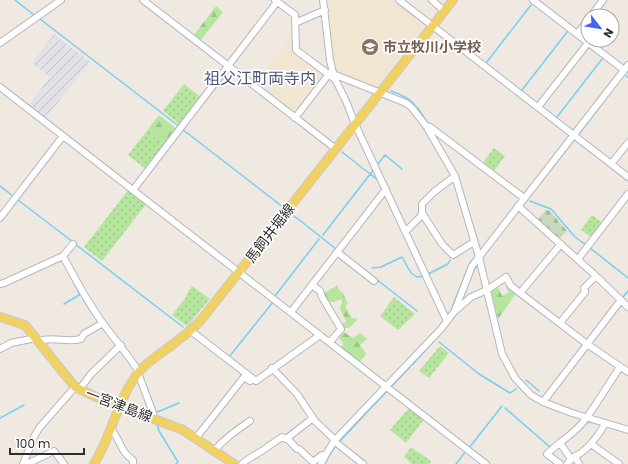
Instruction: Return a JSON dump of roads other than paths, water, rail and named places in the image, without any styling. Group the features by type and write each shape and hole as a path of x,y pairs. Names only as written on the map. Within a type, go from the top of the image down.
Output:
{"main road":[{"name":"馬飼井堀線","path":"94,464 105,445 125,392 138,373 148,363 191,331 201,320 453,0"},
{"name":"一宮津島線","path":"0,316 24,325 77,388 119,406 173,425 196,438 234,464"}],"street":[{"path":"0,43 61,0"},
{"path":"143,0 336,149"},
{"path":"323,0 332,76 346,102 447,321"},
{"path":"399,0 628,177"},
{"path":"432,0 444,11"},
{"path":"533,0 580,36"},
{"path":"133,190 278,1 295,15 296,50 332,76 381,92 406,103 412,108 426,126 455,176 487,290 502,354 508,367 522,387 543,402 586,418 628,430"},
{"path":"295,23 325,10"},
{"path":"577,34 580,30"},
{"path":"538,107 584,48"},
{"path":"454,312 472,266 478,257 626,71 595,48"},
{"path":"295,118 332,76"},
{"path":"0,87 486,464"},
{"path":"426,126 430,127 524,198"},
{"path":"0,218 63,136"},
{"path":"612,164 628,143"},
{"path":"455,176 434,192 422,204 423,214 442,244 453,255 474,242"},
{"path":"291,312 386,189"},
{"path":"578,259 628,194"},
{"path":"518,206 578,259 628,307"},
{"path":"406,231 423,214"},
{"path":"0,284 63,256 73,244"},
{"path":"520,293 561,244"},
{"path":"337,252 374,281"},
{"path":"63,256 84,296 103,323 122,345 138,373 153,413 150,417"},
{"path":"560,323 585,292 584,288 596,276"},
{"path":"321,464 334,441 387,386 454,312 471,297 487,290 506,277 511,286 587,344 628,372"},
{"path":"312,285 320,291 341,329 330,342"},
{"path":"543,402 621,300"},
{"path":"0,349 12,343 45,338 72,341 81,339 84,334 103,323"},
{"path":"191,331 256,381"},
{"path":"196,438 244,377 253,384 272,368 292,356 320,335"},
{"path":"23,464 34,435 40,427 91,374 122,345"},
{"path":"560,464 547,454 567,439 586,418 620,367"},
{"path":"272,368 297,394 313,418 334,441 363,464"},
{"path":"287,438 313,418"},
{"path":"214,450 233,432 250,421"},
{"path":"567,464 591,444 605,424"},
{"path":"111,429 115,434 123,452 126,456 133,460 133,464"},
{"path":"242,464 282,437 287,438 297,449 299,449 313,462 322,455 325,456"},
{"path":"560,443 579,464"},
{"path":"591,444 619,464"},
{"path":"27,464 54,451 64,464"}],"waterway":[{"path":"15,0 34,15"},
{"path":"486,63 531,5"},
{"path":"40,19 180,127"},
{"path":"522,90 567,32"},
{"path":"557,117 602,59"},
{"path":"579,134 623,76"},
{"path":"391,91 404,96 415,105"},
{"path":"417,107 427,122 431,125"},
{"path":"182,129 283,207"},
{"path":"542,181 574,140"},
{"path":"342,152 379,181"},
{"path":"377,165 385,155 402,169"},
{"path":"323,235 374,169"},
{"path":"0,186 13,196"},
{"path":"18,200 73,242"},
{"path":"530,201 551,209 575,237 586,245"},
{"path":"293,215 336,249"},
{"path":"275,296 319,239"},
{"path":"75,244 183,327"},
{"path":"590,248 628,278"},
{"path":"372,268 381,267 402,257 411,273 417,277 424,276"},
{"path":"453,305 469,265 473,259"},
{"path":"428,274 448,264 450,260"},
{"path":"472,273 477,266"},
{"path":"72,279 80,295"},
{"path":"376,279 417,311"},
{"path":"622,298 628,291"},
{"path":"64,304 79,295"},
{"path":"83,299 92,313"},
{"path":"229,357 273,302"},
{"path":"412,365 433,342"},
{"path":"439,342 479,374 510,393 516,389"},
{"path":"391,387 410,367"},
{"path":"526,380 539,391"},
{"path":"339,442 388,390"},
{"path":"155,413 179,403"},
{"path":"0,418 24,405"},
{"path":"469,448 502,406"},
{"path":"505,408 551,448"},
{"path":"157,424 159,431 178,462 176,464"},
{"path":"325,464 336,445"},
{"path":"456,464 466,451"}],"place":[{"name":"市立牧川小学校","path":"370,47"}],"district":[{"name":"祖父江町両寺内","path":"260,78"}]}
